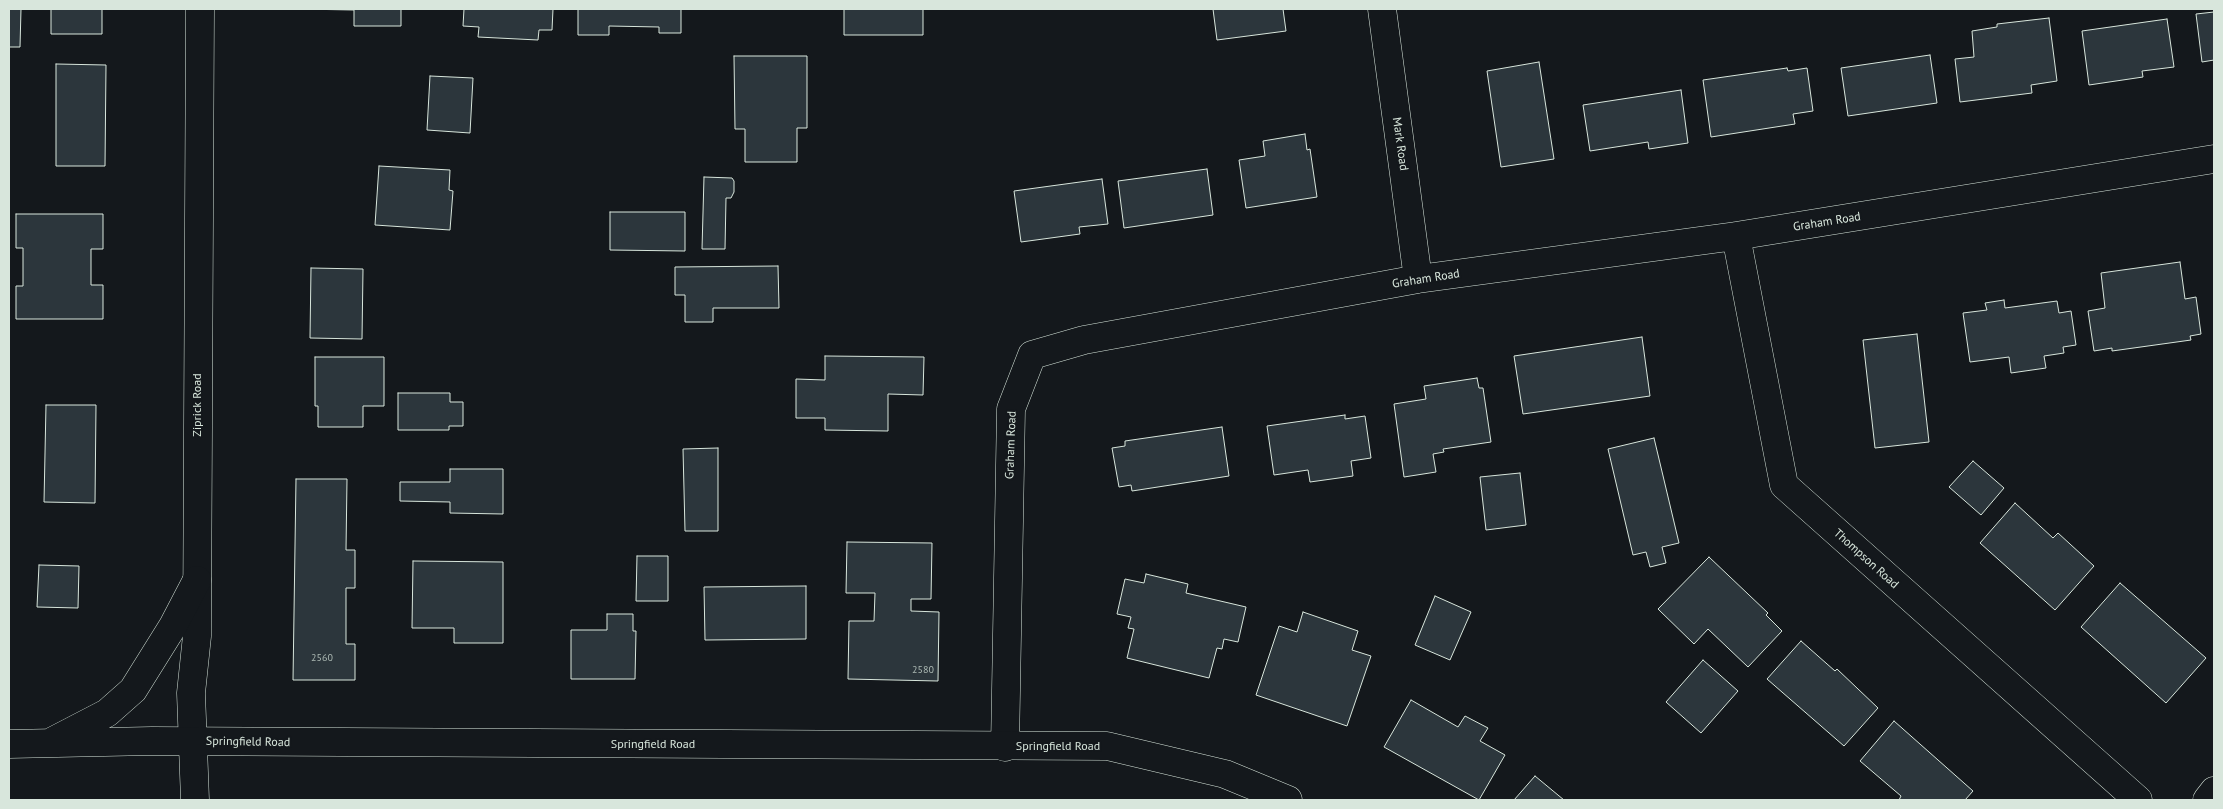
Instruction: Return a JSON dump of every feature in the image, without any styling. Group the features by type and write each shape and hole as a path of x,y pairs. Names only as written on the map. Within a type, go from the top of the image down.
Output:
{"street":[{"name":"Ziprick Road","path":"195,800 192,693 197,636 200,9"},
{"name":"Mark Road","path":"1382,9 1418,279"},
{"name":"Graham Road","path":"1006,747 1011,409 1032,355 1084,340 1418,279 1736,236 2214,159"},
{"name":"Thompson Road","path":"1736,236 1784,485 2138,800"},
{"path":"48,744 106,713 133,690 173,626 197,580"},
{"name":"Springfield Road","path":"9,744 192,742 1107,746 1225,774 1288,800"},
{"path":"2207,800 2214,791"}],"building":[{"path":"9,9 21,9 20,47 9,47"},
{"path":"51,9 102,9 102,34 51,34"},
{"path":"298,9 401,9 401,26 354,26 354,10"},
{"path":"464,9 553,9 552,30 539,30 538,40 478,37 479,27 463,26"},
{"path":"578,9 681,9 681,33 659,33 659,27 609,26 609,35 578,35"},
{"path":"844,9 923,9 923,35 844,35"},
{"path":"1213,9 1283,9 1286,31 1217,40"},
{"path":"2214,12 2214,60 2202,62 2196,14"},
{"path":"2049,18 2057,81 2031,85 2032,93 1960,102 1955,59 1974,57 1972,31 1997,27 1997,24"},
{"path":"2167,19 2174,67 2142,71 2143,77 2089,85 2082,31"},
{"path":"1930,55 1937,103 1848,116 1841,68"},
{"path":"734,56 807,56 807,128 797,128 797,162 745,162 745,129 735,129"},
{"path":"1539,62 1554,159 1501,167 1487,71"},
{"path":"56,64 106,65 105,166 56,166"},
{"path":"1787,68 1788,71 1807,68 1813,111 1793,114 1795,124 1711,137 1703,80"},
{"path":"430,76 473,78 470,133 427,130"},
{"path":"1681,90 1688,143 1649,149 1648,142 1590,151 1583,105"},
{"path":"1305,134 1307,150 1310,149 1317,197 1246,208 1239,160 1265,156 1263,141"},
{"path":"379,166 450,170 449,190 453,191 450,230 375,225"},
{"path":"1207,169 1213,215 1124,228 1118,181"},
{"path":"704,177 732,178 734,181 734,192 731,198 726,198 725,249 702,249"},
{"path":"1102,179 1108,224 1079,227 1080,234 1021,242 1014,191"},
{"path":"610,212 685,212 685,251 610,250"},
{"path":"16,214 103,214 103,249 91,249 91,285 103,285 103,319 16,319 16,286 23,286 23,248 16,248"},
{"path":"2180,262 2185,299 2196,297 2201,334 2190,336 2191,340 2112,351 2112,348 2094,351 2088,311 2105,308 2101,273"},
{"path":"778,266 779,308 713,308 713,322 685,322 685,295 675,295 675,267"},
{"path":"311,268 363,269 362,339 310,338"},
{"path":"2004,300 2005,308 2057,301 2059,313 2071,311 2076,345 2063,347 2064,353 2044,356 2046,368 2011,373 2009,357 1970,362 1963,313 1987,310 1985,303"},
{"path":"1917,334 1929,442 1875,448 1863,340"},
{"path":"1642,337 1650,396 1523,414 1514,356"},
{"path":"825,356 924,357 923,395 888,394 888,431 825,430 825,418 796,418 796,379 825,380"},
{"path":"315,357 384,357 384,406 363,406 363,427 318,427 318,406 315,406"},
{"path":"1477,378 1479,388 1483,388 1491,442 1443,449 1444,452 1433,454 1436,472 1404,477 1394,404 1426,399 1424,386"},
{"path":"398,393 450,393 450,402 463,402 463,426 449,426 449,430 398,430"},
{"path":"46,405 96,405 95,503 44,502"},
{"path":"1345,415 1345,419 1365,416 1371,458 1351,461 1353,476 1310,482 1308,470 1274,475 1267,426"},
{"path":"1222,427 1229,476 1132,491 1131,485 1119,487 1112,448 1125,446 1125,441"},
{"path":"1654,438 1679,543 1662,547 1666,563 1650,567 1646,552 1633,555 1608,449"},
{"path":"718,448 718,531 685,531 683,449"},
{"path":"1973,461 2004,488 1981,515 1949,487"},
{"path":"450,469 503,469 503,514 450,513 450,502 400,501 400,482 450,482"},
{"path":"1520,473 1526,525 1486,530 1480,477"},
{"path":"296,479 347,479 346,550 355,550 355,588 346,588 346,644 355,644 355,680 293,680"},
{"path":"2015,503 2053,538 2058,533 2094,566 2055,610 1980,543"},
{"path":"847,542 932,543 931,599 911,599 911,611 939,612 938,681 848,679 849,621 874,621 875,593 846,593"},
{"path":"637,556 668,556 668,601 636,601"},
{"path":"1709,557 1768,613 1766,615 1782,631 1748,667 1708,629 1694,644 1658,609"},
{"path":"413,561 503,562 503,643 454,643 454,628 412,628"},
{"path":"39,565 79,566 78,608 37,607"},
{"path":"1146,574 1188,584 1186,593 1246,607 1238,642 1224,639 1222,649 1217,648 1209,678 1127,658 1134,629 1128,628 1131,617 1117,614 1125,579 1144,583"},
{"path":"2120,583 2206,658 2166,703 2081,627"},
{"path":"806,586 806,639 705,640 704,587"},
{"path":"1435,596 1471,612 1450,660 1415,645"},
{"path":"1303,612 1358,631 1352,650 1371,656 1347,726 1256,695 1279,626 1297,632"},
{"path":"607,614 633,614 633,631 636,631 635,679 571,679 571,630 607,630"},
{"path":"1801,641 1835,671 1837,669 1878,708 1844,746 1767,679"},
{"path":"1703,660 1738,691 1701,733 1666,702"},
{"path":"1411,700 1458,727 1465,716 1488,728 1480,741 1505,755 1479,800 1384,747"},
{"path":"1894,721 1973,791 1965,800 1899,800 1901,796 1860,761"},
{"path":"1535,776 1564,800 1514,800"}]}
